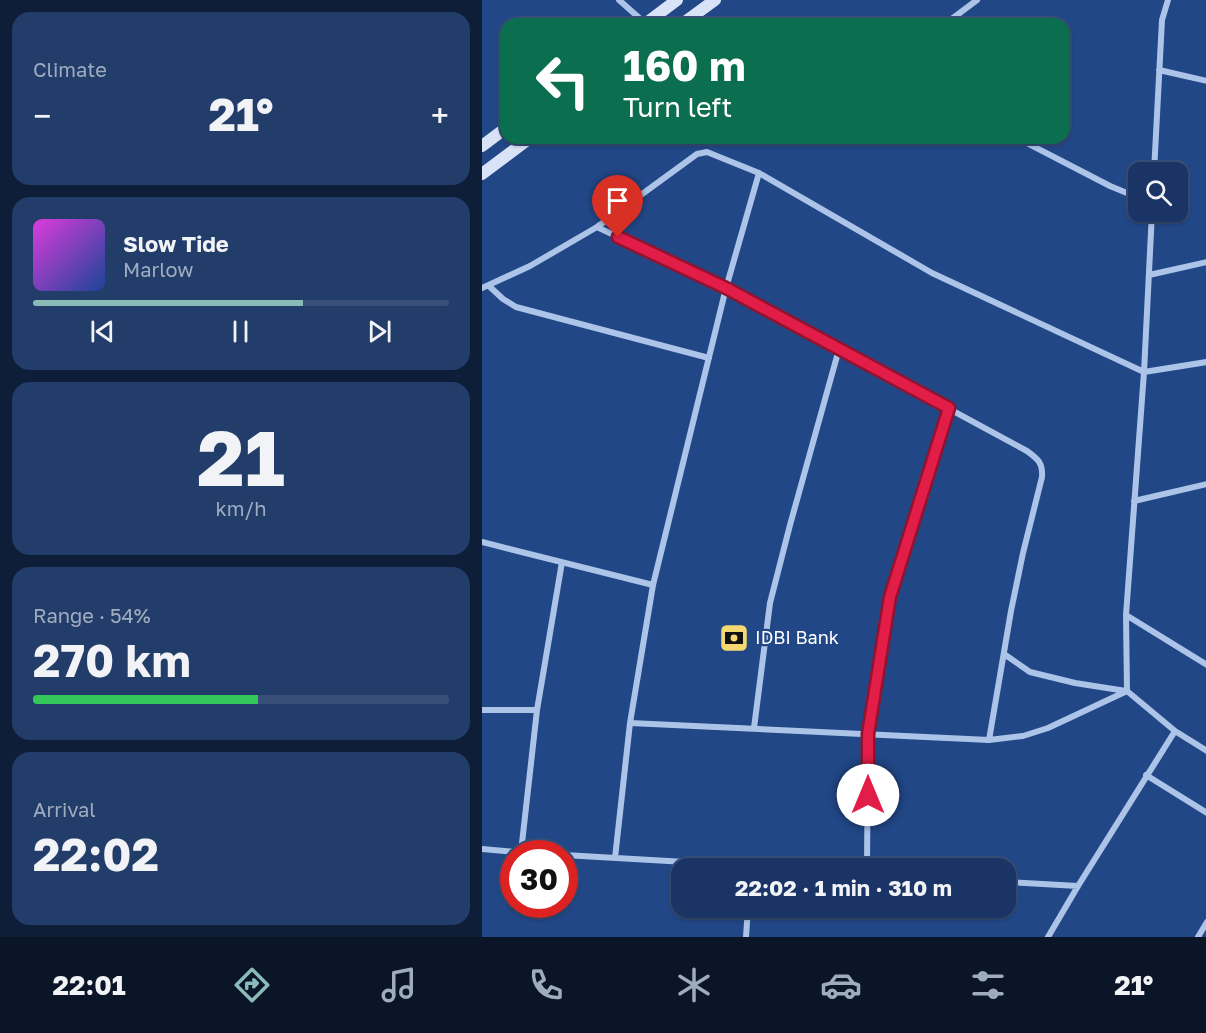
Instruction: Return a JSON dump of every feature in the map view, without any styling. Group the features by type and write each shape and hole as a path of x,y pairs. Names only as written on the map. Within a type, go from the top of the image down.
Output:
{"main road":[{"path":"653,18 677,0"},
{"path":"690,18 715,0"},
{"path":"482,146 500,132"},
{"path":"482,174 522,144"}],"street":[{"path":"619,0 638,18"},
{"path":"953,18 977,0"},
{"path":"1154,162 1162,20 1168,0"},
{"path":"1159,70 1206,81"},
{"path":"1029,144 1128,193"},
{"path":"709,358 516,307 486,287 530,266 597,228 697,154 707,152 759,173 932,273 1144,372 1206,362"},
{"path":"615,858 630,723 653,585 726,288 759,173"},
{"path":"1127,691 1126,615 1144,372 1152,222"},
{"path":"597,228 726,288 1037,458 1043,467 1042,477 1020,565 989,740"},
{"path":"1149,275 1206,262"},
{"path":"754,729 770,603 839,349"},
{"path":"867,858 868,734 890,597 949,408"},
{"path":"1134,501 1206,484"},
{"path":"482,542 653,585"},
{"path":"522,840 537,710 562,562"},
{"path":"1126,615 1206,665"},
{"path":"1004,654 1030,672 1075,683 1127,691 1175,731 1206,751"},
{"path":"630,723 989,740 1023,736 1048,728 1127,691"},
{"path":"482,710 537,710"},
{"path":"1048,937 1175,731"},
{"path":"1146,775 1206,813"},
{"path":"482,849 500,850"},
{"path":"578,856 671,862"},
{"path":"1016,883 1078,886"},
{"path":"746,937 747,918"},
{"path":"1198,937 1206,922"}],"place":[{"name":"IDBI Bank","path":"734,638"}],"route":[{"path":"618,237 726,288 949,408 890,597 868,734 868,795"}]}
